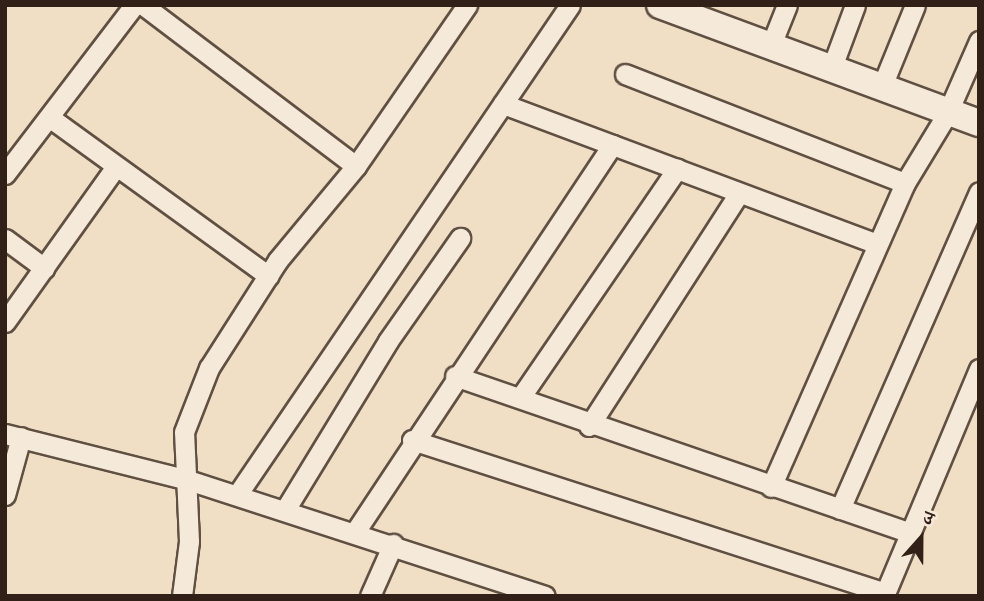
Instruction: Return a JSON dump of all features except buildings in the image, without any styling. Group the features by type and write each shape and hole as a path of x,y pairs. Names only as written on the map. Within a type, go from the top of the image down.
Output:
{"street":[{"path":"5,174 134,5"},
{"path":"143,5 356,166"},
{"path":"182,596 188,480 183,450 189,415 209,368 269,276 356,166 467,5"},
{"path":"237,495 570,5"},
{"path":"771,45 787,5"},
{"path":"832,68 855,5"},
{"path":"882,86 915,5"},
{"path":"672,7 882,86 947,114 979,123"},
{"path":"771,487 905,183 947,114 976,53"},
{"path":"625,74 905,183"},
{"path":"503,104 877,244"},
{"path":"49,117 114,169 269,276"},
{"path":"355,532 412,440 612,145"},
{"path":"5,322 114,169"},
{"path":"520,398 677,169"},
{"path":"840,509 979,192"},
{"path":"589,426 739,193"},
{"path":"285,510 388,341 460,238"},
{"path":"5,239 44,268"},
{"path":"412,440 884,594 910,533 971,411 979,369"},
{"path":"455,376 520,398 589,426 910,533"},
{"path":"5,495 13,435 188,480 393,544 545,596"},
{"path":"370,596 393,544"}]}
